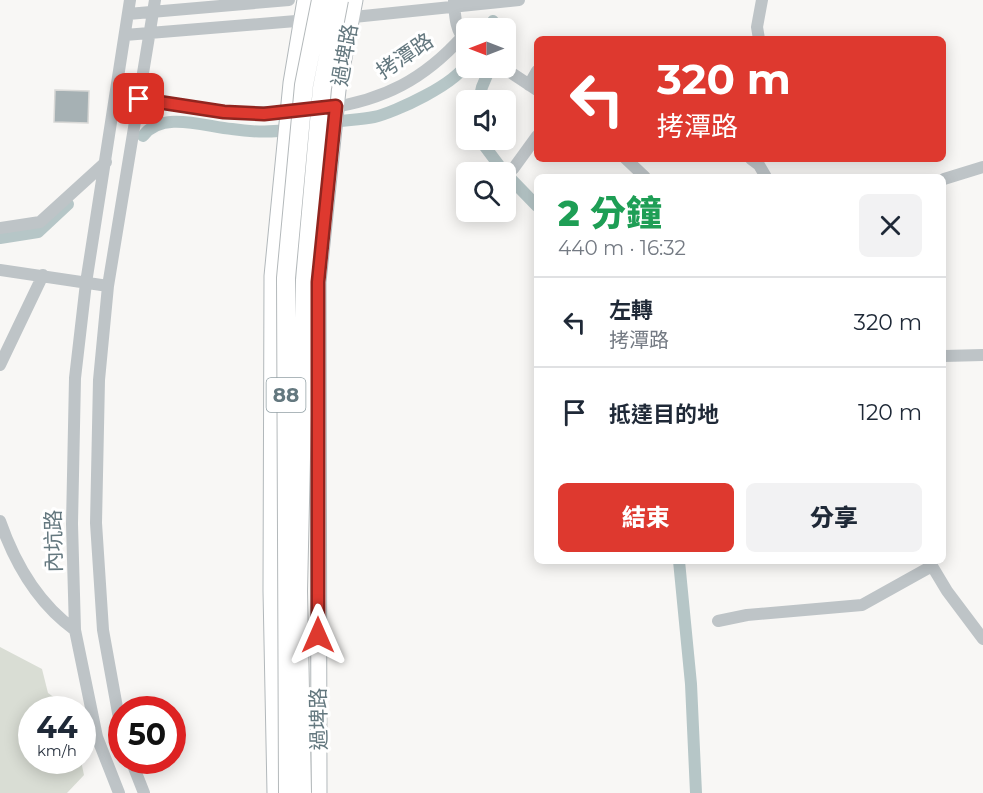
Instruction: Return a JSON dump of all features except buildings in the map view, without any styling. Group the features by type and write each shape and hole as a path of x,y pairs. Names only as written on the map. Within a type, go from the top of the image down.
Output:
{"highway":[{"name":"88","path":"288,793 286,278 304,85 321,0"},
{"name":"88","path":"302,793 298,591 305,280 322,88 339,0"}],"main road":[{"path":"275,793 271,591 272,276 288,117 305,0"},
{"name":"過埤路","path":"319,793 318,282 336,110 355,0"}],"street":[{"name":"內坑路","path":"119,793 97,737 75,630 72,524 75,378 86,283 130,0"},
{"path":"128,14 154,6 289,0"},
{"path":"125,34 351,17 454,3 519,0"},
{"path":"758,36 757,27 762,0"},
{"name":"拷潭路","path":"454,3 456,23"},
{"name":"內坑路","path":"115,696 103,630 96,523 99,380 108,286 154,6"},
{"name":"拷潭路","path":"116,95 224,112 288,117 336,110 389,94 434,64 456,46"},
{"path":"516,76 533,88"},
{"path":"516,165 534,140"},
{"path":"0,228 40,222 105,162"},
{"path":"629,162 642,174"},
{"path":"754,162 764,174"},
{"path":"946,178 983,167"},
{"path":"0,270 108,286"},
{"path":"0,365 5,340 43,275"},
{"path":"946,356 983,355"},
{"path":"0,521 22,570 42,602 75,630"},
{"path":"718,621 747,615 862,605 931,564 983,639"},
{"path":"137,774 144,793"}],"shaded area":[{"path":"0,647 42,669 48,693 52,696 18,696 18,774 84,775 67,793 0,793"}],"waterway":[{"path":"327,123 374,117 396,110 425,96 456,75"},
{"path":"481,90 486,78"},
{"path":"143,136 151,128 173,122 254,131 292,129"},
{"path":"488,150 496,162"},
{"path":"516,184 534,203"},
{"path":"0,238 38,232 68,204"},
{"path":"679,564 691,684 696,793"}],"route":[{"path":"139,99 224,112 264,114 336,106 318,282 318,635"}]}
